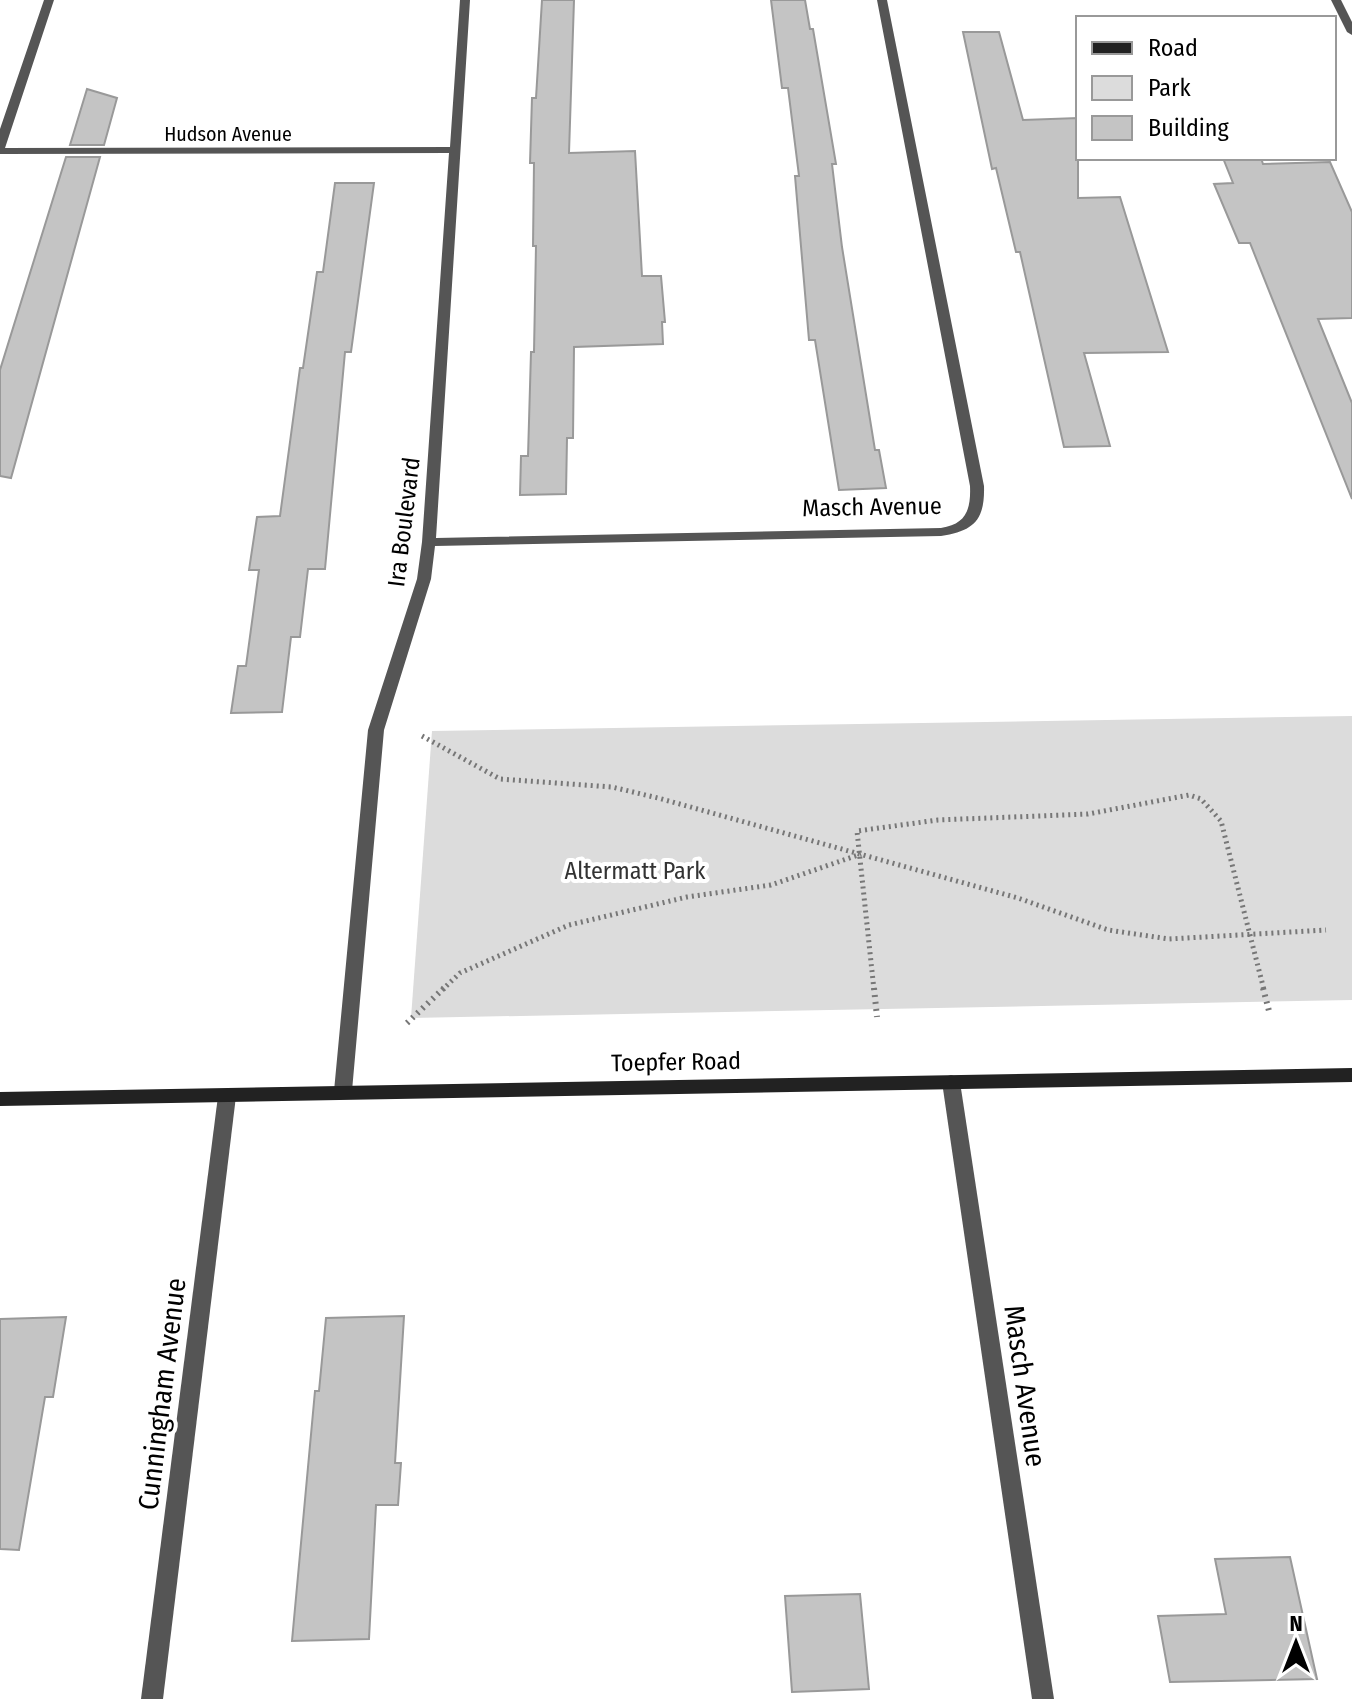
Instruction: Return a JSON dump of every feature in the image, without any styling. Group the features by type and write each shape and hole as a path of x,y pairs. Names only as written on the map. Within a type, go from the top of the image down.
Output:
{"street":[{"path":"0,148 49,0"},
{"name":"Ira Boulevard","path":"343,1091 376,730 424,579 429,542 465,0"},
{"name":"Masch Avenue","path":"429,542 941,532 967,526 974,519 979,510 977,486 882,0"},
{"path":"1336,0 1352,32"},
{"name":"Hudson Avenue","path":"0,148 455,150"},
{"name":"Toepfer Road","path":"0,1099 1352,1075"},
{"name":"Masch Avenue","path":"951,1082 1043,1699"},
{"name":"Cunningham Avenue","path":"152,1699 227,1096"}],"path":[{"path":"422,736 500,779 612,787 744,819 1018,898 1108,930 1169,939 1326,930"},
{"path":"877,1017 857,831 891,823 974,816 1074,815 1189,795 1201,799 1221,821 1269,1011"},
{"path":"407,1023 460,973 569,925 687,897 771,885 861,854"}],"green space":[{"name":"Altermatt Park","path":"1352,716 1352,1000 411,1018 432,731"}],"building":[{"path":"542,0 574,0 569,153 635,151 642,276 661,276 665,322 662,322 663,344 574,347 573,438 567,438 566,494 520,495 521,456 528,456 531,352 534,352 536,246 533,246 534,163 530,163 532,98 536,98"},
{"path":"771,0 805,0 810,29 813,29 836,164 832,164 842,247 875,450 879,450 886,488 839,490 815,340 809,340 795,176 799,176 788,88 782,88"},
{"path":"963,32 999,32 1023,120 1076,118 1078,198 1120,197 1168,352 1084,353 1110,446 1064,447 1020,252 1016,252 996,168 992,169"},
{"path":"87,89 117,98 104,145 70,145"},
{"path":"66,157 100,157 11,478 0,476 0,370"},
{"path":"1224,160 1262,160 1263,164 1330,162 1352,212 1352,318 1318,319 1352,403 1352,499 1250,243 1239,243 1214,184 1233,183"},
{"path":"335,183 374,183 351,352 345,352 325,569 308,569 300,637 291,637 282,712 231,713 238,666 246,666 259,570 249,570 257,517 280,516 300,368 303,368 317,272 323,272"},
{"path":"404,1316 395,1463 401,1463 398,1505 376,1505 369,1639 292,1641 315,1391 319,1391 326,1318"},
{"path":"66,1317 53,1397 45,1397 19,1550 0,1549 0,1319"},
{"path":"1290,1557 1317,1679 1170,1682 1158,1616 1226,1614 1215,1559"},
{"path":"860,1594 869,1689 792,1692 785,1596"}]}
